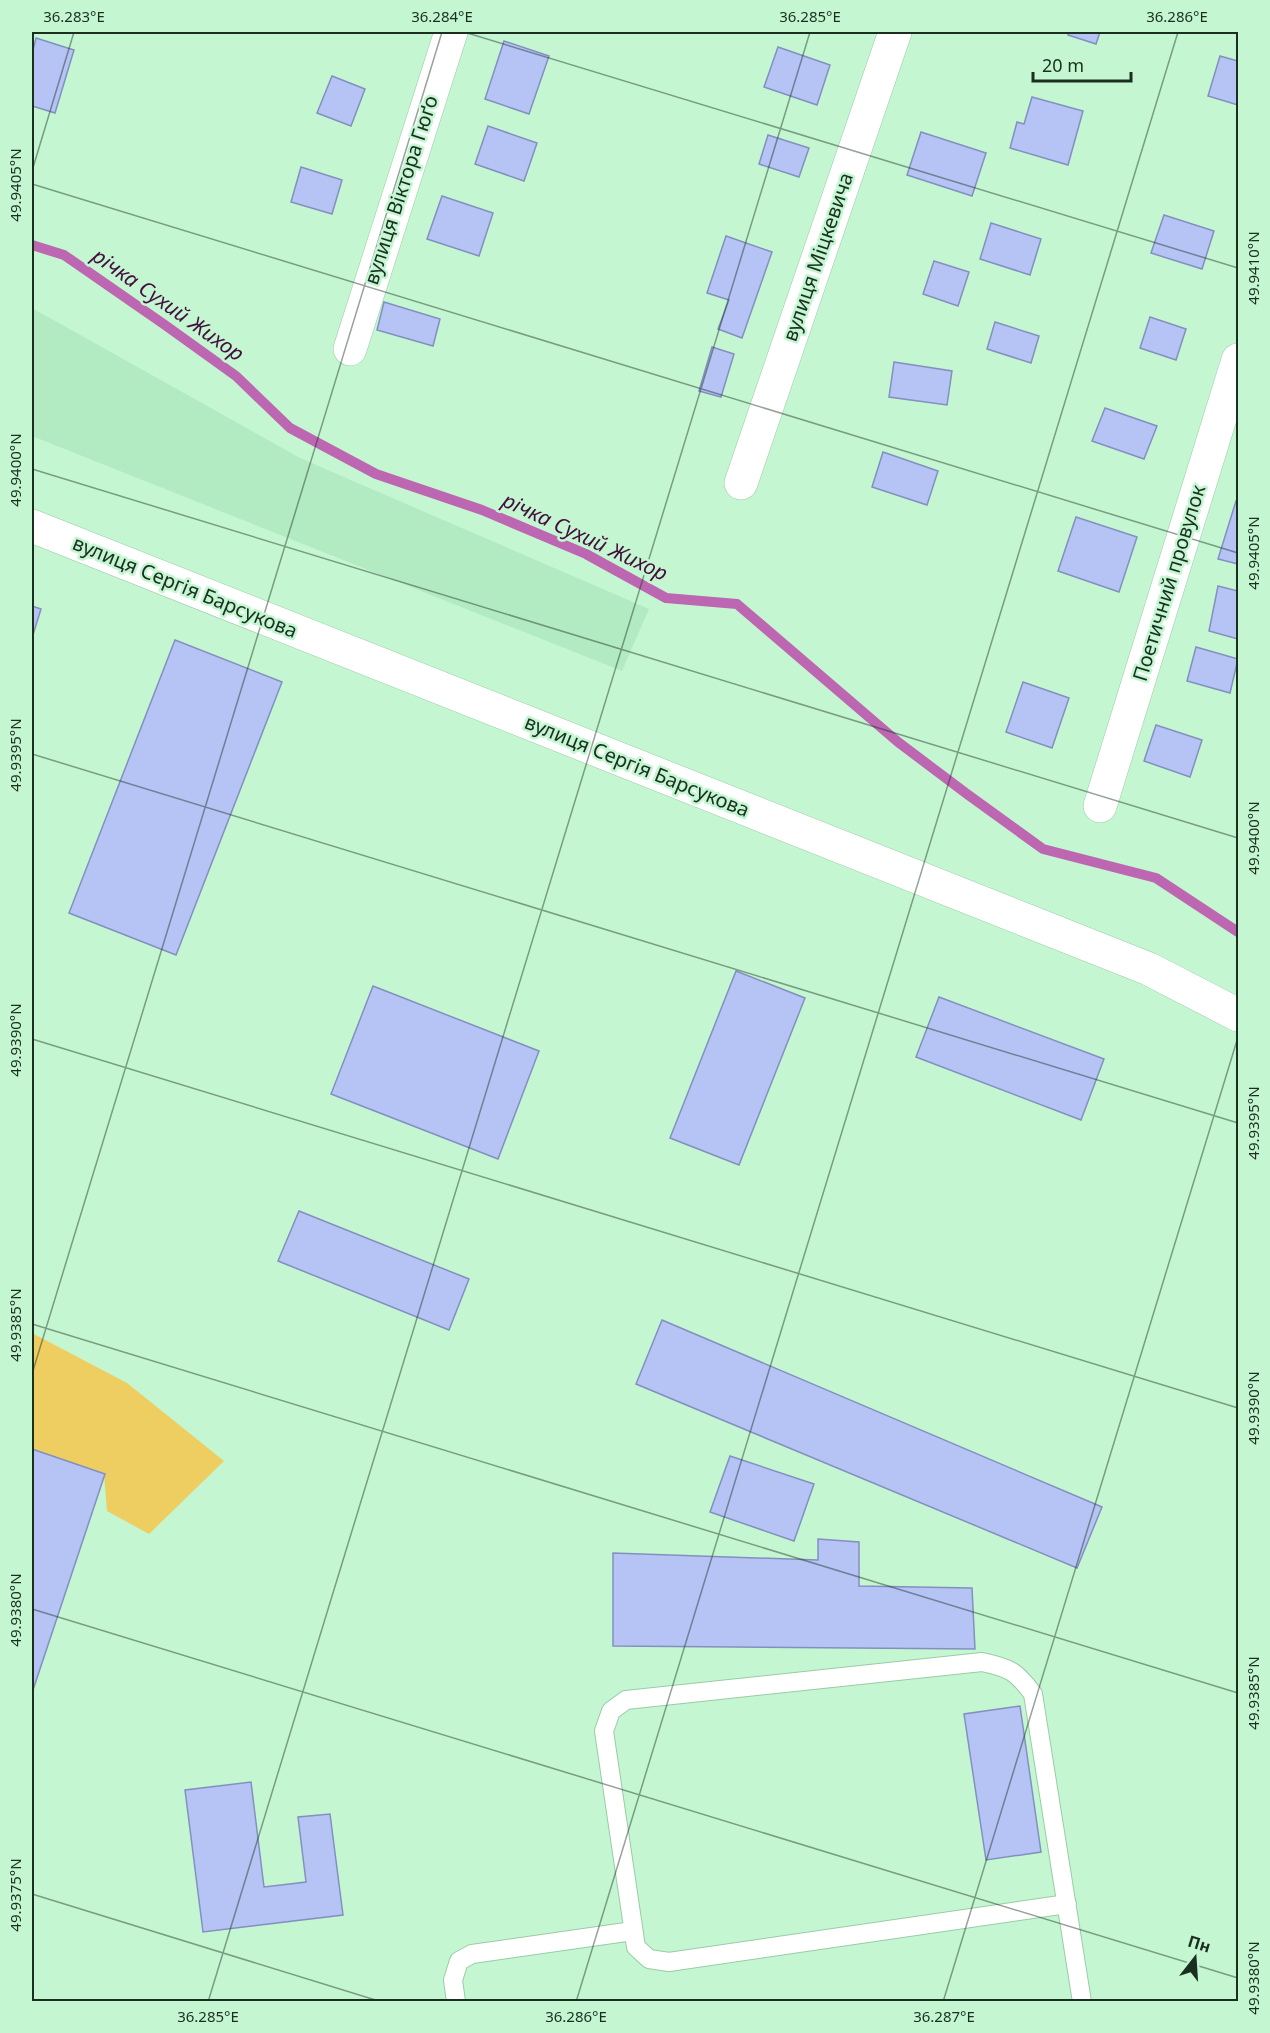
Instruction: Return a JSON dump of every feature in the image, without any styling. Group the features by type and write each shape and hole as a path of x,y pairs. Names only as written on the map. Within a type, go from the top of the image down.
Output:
{"main road":[{"name":"вулиця Віктора Гюґо","path":"350,349 451,32"},
{"name":"вулиця Міцкевича","path":"741,483 895,32"},
{"name":"Поетичний провулок","path":"1100,806 1239,360"},
{"name":"вулиця Сергія Барсукова","path":"32,526 1138,965 1239,1015"}],"lane":[{"path":"1067,1904 669,1962 649,1959 636,1947 633,1931 604,1731 611,1711 626,1700 982,1662 1007,1668 1023,1679 1033,1694 1067,1904 1082,2001"},
{"path":"456,2001 453,1980 459,1961 472,1954 633,1931"}],"shaded area":[{"path":"32,308 300,458 649,609 622,671 32,436"},
{"path":"32,1333 127,1383 224,1461 149,1534 107,1511 104,1474 32,1449"}],"building":[{"path":"1069,32 1100,32 1096,44 1068,35"},
{"path":"36,38 74,50 55,113 32,106 32,54"},
{"path":"504,41 549,56 529,114 485,99"},
{"path":"778,47 830,65 817,105 764,87"},
{"path":"1220,56 1238,61 1238,105 1208,96"},
{"path":"332,76 365,89 351,126 317,113"},
{"path":"1032,97 1083,111 1068,165 1010,148 1017,122 1024,124"},
{"path":"488,126 537,143 524,181 475,164"},
{"path":"921,132 986,153 972,196 907,175"},
{"path":"768,135 809,148 799,177 759,164"},
{"path":"301,167 342,180 332,214 291,202"},
{"path":"442,196 493,213 479,256 427,239"},
{"path":"1164,215 1214,231 1202,269 1151,253"},
{"path":"991,223 1041,239 1030,275 980,259"},
{"path":"726,236 772,252 742,338 718,329 729,300 707,293"},
{"path":"934,261 969,272 958,306 923,294"},
{"path":"384,302 440,319 433,346 377,330"},
{"path":"1150,317 1186,329 1176,360 1140,348"},
{"path":"995,322 1039,336 1031,363 987,349"},
{"path":"712,347 734,354 721,397 699,391"},
{"path":"894,362 952,371 947,405 889,397"},
{"path":"1105,408 1157,426 1144,459 1092,441"},
{"path":"883,452 938,471 927,505 872,487"},
{"path":"1236,501 1238,502 1238,564 1218,559"},
{"path":"1076,517 1137,537 1119,592 1058,571"},
{"path":"1218,586 1238,591 1238,639 1209,631"},
{"path":"32,606 41,609 32,638"},
{"path":"175,640 282,682 176,955 69,913"},
{"path":"1196,647 1238,659 1230,693 1187,681"},
{"path":"1023,682 1069,698 1052,748 1006,732"},
{"path":"1156,725 1202,740 1190,777 1144,761"},
{"path":"736,971 805,998 739,1165 670,1138"},
{"path":"373,986 539,1051 498,1159 331,1094"},
{"path":"939,997 1104,1059 1081,1120 916,1057"},
{"path":"299,1211 469,1279 449,1330 278,1261"},
{"path":"662,1320 1102,1507 1077,1568 636,1384"},
{"path":"32,1449 105,1474 32,1693"},
{"path":"730,1456 814,1484 794,1541 710,1512"},
{"path":"818,1539 859,1542 859,1586 972,1588 975,1649 613,1646 613,1553 818,1560"},
{"path":"1020,1706 1041,1852 986,1860 964,1714"},
{"path":"251,1782 264,1887 306,1882 298,1817 330,1814 343,1915 203,1932 185,1790"}],"waterway":[{"name":"річка Сухий Жихор","path":"32,245 64,255 236,376 290,428 376,474 482,510 586,554 666,598 737,604 898,742 1043,849 1156,878 1238,932"}]}
